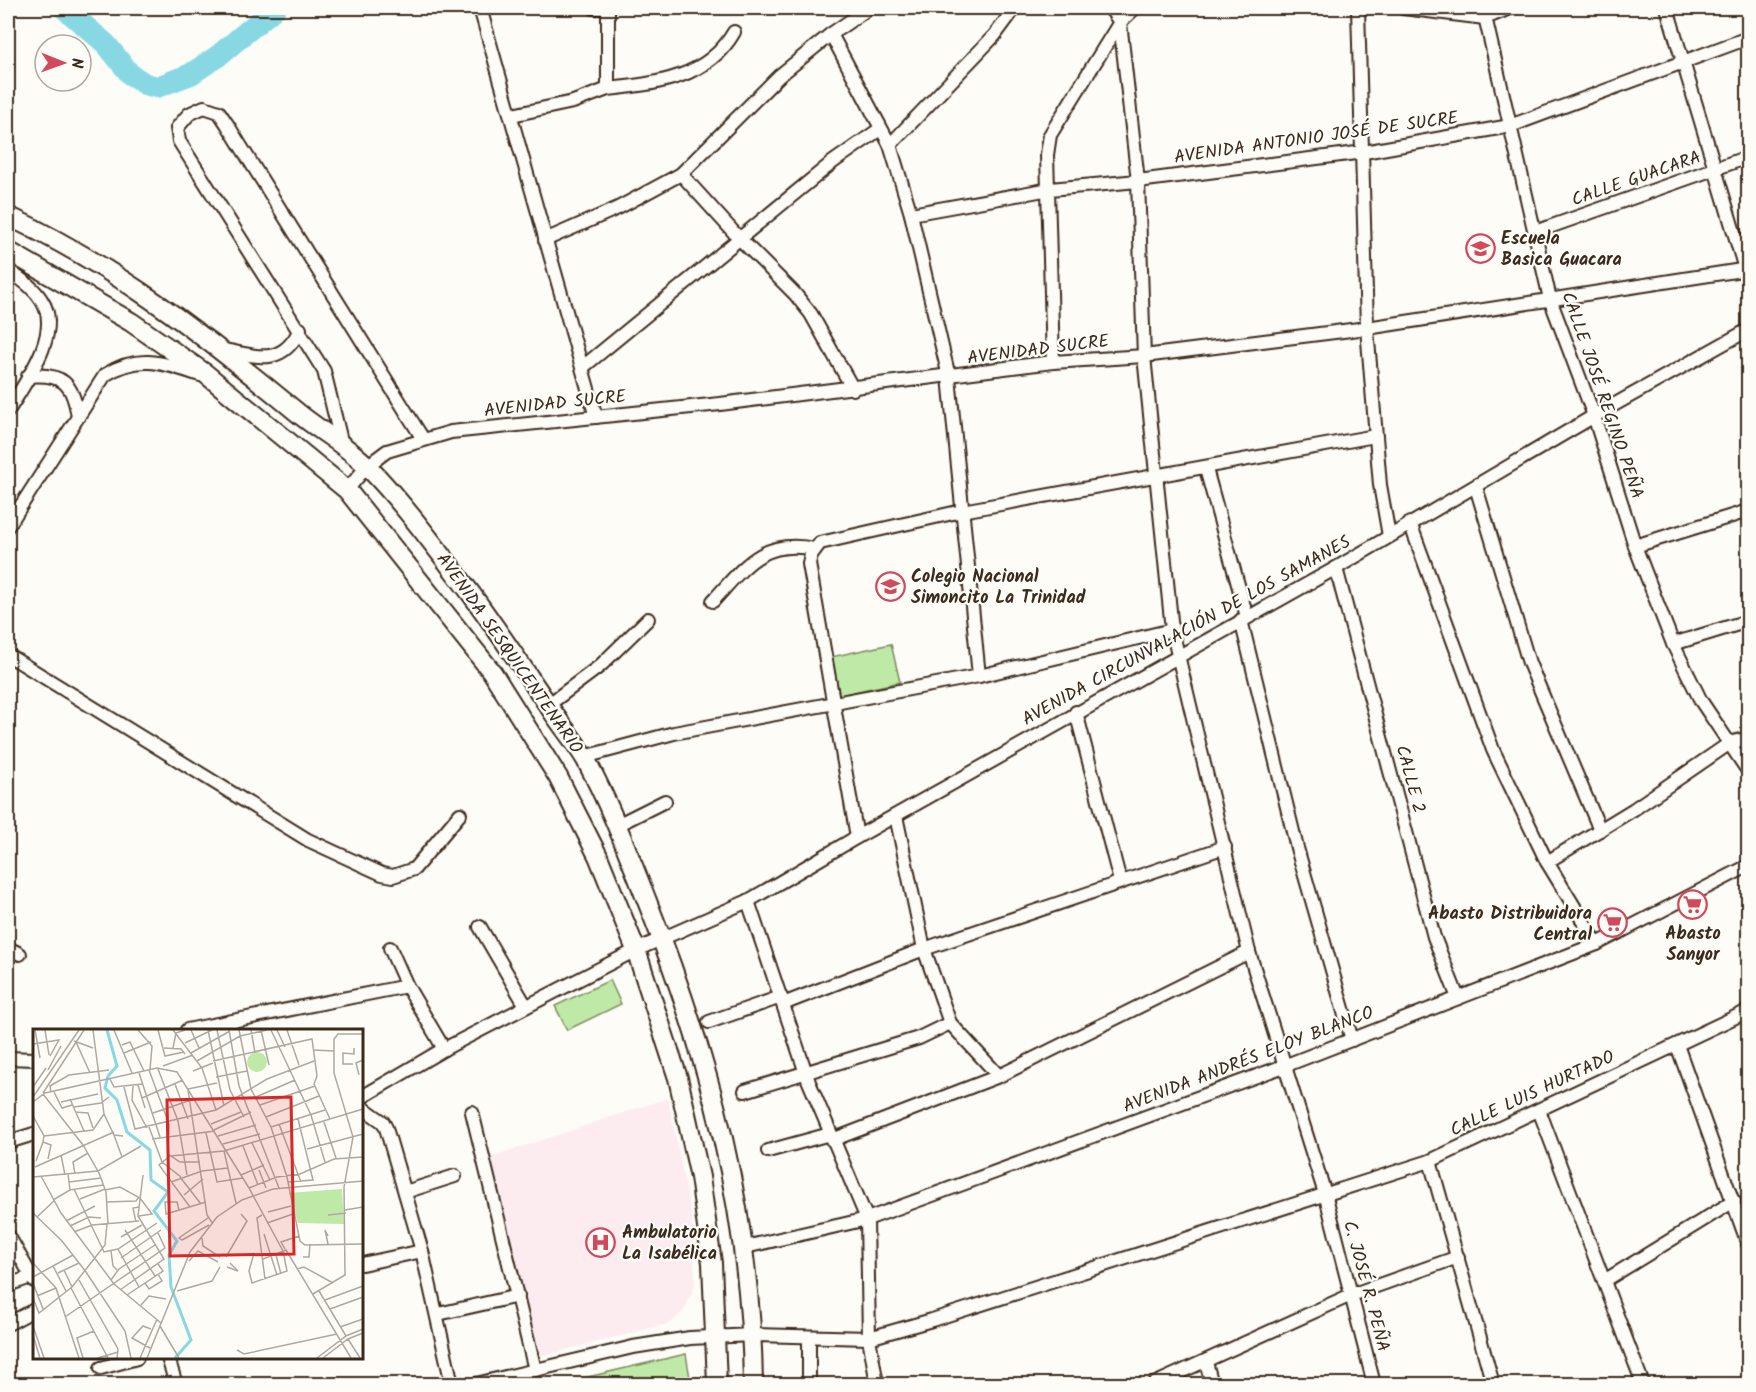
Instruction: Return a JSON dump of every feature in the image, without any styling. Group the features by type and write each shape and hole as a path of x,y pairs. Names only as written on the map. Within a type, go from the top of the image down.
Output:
{"main road":[{"name":"AVENIDA SESQUICENTENARIO","path":"8,216 38,230 142,291 222,350 367,466 433,544 515,653 584,757 617,825 663,940 706,1069 731,1170 745,1247 752,1335 753,1384"},
{"name":"AVENIDA SESQUICENTENARIO","path":"8,250 131,322 212,378 346,490 492,672 558,777 598,856 636,950 678,1078 700,1178 712,1263 717,1384"}],"street":[{"path":"480,8 596,417"},
{"path":"594,8 608,8 608,89"},
{"path":"545,240 618,208 681,174 779,76 831,34 869,8"},
{"path":"890,145 995,35 1015,8"},
{"path":"1110,8 1120,22"},
{"path":"1053,362 1050,189 1047,155 1050,135 1120,22 1135,8"},
{"path":"1358,8 1364,152 1367,328 1375,436 1389,536"},
{"path":"1403,8 1484,13 1510,8"},
{"path":"1668,8 1747,269"},
{"name":"CALLE JOSÉ REGINO PEÑA","path":"1484,13 1550,299 1594,416 1635,546 1673,644 1701,701 1749,771"},
{"name":"C. JOSÉ R. PEÑA","path":"1120,22 1138,181 1144,356 1172,630 1250,952 1326,1197 1374,1384"},
{"path":"512,115 573,102 608,89 656,84 680,77 702,66 726,47 734,32"},
{"path":"831,34 890,145 911,214 949,377 979,676"},
{"name":"AVENIDA ANTONIO JOSÉ DE SUCRE","path":"911,214 1050,189 1138,181 1364,152 1510,126 1749,38"},
{"path":"342,445 324,371 300,329 179,141 177,128 189,114 204,107 219,112 423,439"},
{"path":"583,367 833,162 880,129"},
{"name":"CALLE GUACARA","path":"1535,232 1749,157"},
{"path":"681,174 739,238 795,294 811,314 853,389"},
{"name":"AVENIDAD SUCRE","path":"346,490 367,466 387,451 451,432 853,389 1053,362 1144,356 1367,328 1747,269"},
{"path":"8,270 28,285 44,302 48,325 43,351 8,411"},
{"path":"222,350 261,358 274,356 283,352 295,341 300,329"},
{"name":"AVENIDA CIRCUNVALACIÓN DE LOS SAMANES","path":"363,1096 444,1049 636,950 748,901 1076,712 1336,568 1594,416 1749,330"},
{"path":"8,526 105,375 122,364 143,360 212,378"},
{"path":"28,376 57,377 68,385 75,398 78,417"},
{"path":"857,837 809,564 820,543 962,510 1206,469 1375,436"},
{"path":"1206,469 1244,618 1297,848 1352,1040"},
{"path":"1476,487 1528,663 1600,830"},
{"path":"1635,546 1749,511"},
{"path":"1410,523 1493,750 1547,862 1597,944"},
{"path":"713,601 750,561 772,548 794,544 815,549"},
{"name":"CALLE 2","path":"1336,568 1434,937 1458,998"},
{"path":"548,705 600,666 648,619"},
{"path":"1673,644 1749,621"},
{"path":"584,757 674,733 979,676 1172,630"},
{"path":"8,655 308,840 382,874 393,876 414,870 460,814"},
{"path":"1076,712 1120,881"},
{"path":"1547,862 1600,830 1730,743 1749,738"},
{"path":"617,825 664,801"},
{"path":"896,816 924,949 950,1023 999,1076"},
{"path":"709,1022 782,1000 1120,881 1225,847"},
{"name":"AVENIDA ANDRÉS ELOY BLANCO","path":"745,1247 867,1219 1284,1066 1597,944 1749,866"},
{"path":"748,901 805,1071 867,1219 869,1338 877,1384"},
{"path":"480,927 526,1006"},
{"path":"8,948 20,954"},
{"path":"390,948 407,986 444,1049"},
{"path":"768,1151 831,1137 999,1076 1250,952"},
{"path":"192,1029 407,986"},
{"name":"CALLE LUIS HURTADO","path":"476,1384 633,1347 690,1338 752,1335 869,1338 1326,1197 1430,1161 1749,1011"},
{"path":"745,1091 919,1038 950,1023"},
{"path":"1677,1045 1749,1244"},
{"path":"8,1059 33,1059"},
{"path":"363,1108 383,1122 386,1128 422,1251 452,1384"},
{"path":"1539,1110 1643,1384"},
{"path":"471,1112 535,1370"},
{"path":"8,1142 33,1134"},
{"path":"1430,1161 1493,1384"},
{"path":"405,1192 455,1176"},
{"path":"1604,1281 1734,1201"},
{"path":"8,1235 33,1276"},
{"path":"363,1264 422,1251"},
{"path":"1154,1384 1351,1295 1458,1257"},
{"path":"8,1285 33,1278"},
{"path":"438,1314 518,1296"},
{"path":"8,1324 33,1311"},
{"path":"809,1337 809,1384"},
{"path":"101,1368 133,1359"},
{"path":"168,1359 176,1384"},
{"path":"1206,1362 1212,1384"}],"shaded area":[{"name":"Ambulatorio La Isabélica","path":"668,1098 692,1219 695,1285 684,1311 671,1323 534,1358 488,1158"}],"green space":[{"path":"891,644 900,682 839,695 831,657"},
{"path":"610,980 621,1004 567,1030 555,1006"},
{"path":"686,1354 691,1384 558,1384"}],"waterway":[{"path":"64,8 106,44 130,74 145,84 157,87 191,74 218,56 275,8"}],"place":[{"name":"Escuela Basica Guacara","path":"1480,248"},
{"name":"Colegio Nacional Simoncito La Trinidad","path":"890,586"},
{"name":"Abasto Sanyor","path":"1693,904"},
{"name":"Abasto Distribuidora Central","path":"1613,923"},
{"name":"Ambulatorio La Isabélica","path":"601,1242"}]}
